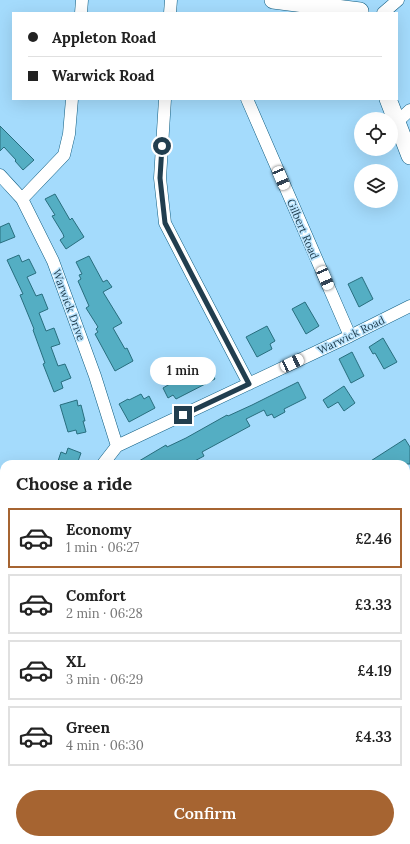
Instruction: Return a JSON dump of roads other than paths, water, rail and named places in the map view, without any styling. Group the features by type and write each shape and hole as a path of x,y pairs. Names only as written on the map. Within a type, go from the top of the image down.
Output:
{"main road":[{"path":"273,0 360,12"},
{"path":"388,100 393,112"},
{"path":"398,125 410,156"}],"street":[{"path":"81,12 82,0"},
{"path":"170,12 171,0"},
{"path":"385,12 398,0"},
{"path":"22,199 64,155 69,134 72,100"},
{"path":"165,100 160,178 165,223 249,384"},
{"name":"Gilbert Road","path":"247,100 350,336"},
{"path":"398,121 410,110"},
{"name":"Warwick Drive","path":"0,175 22,199 53,261 95,376 117,446"},
{"name":"Warwick Road","path":"107,460 117,446 350,336 410,306"}]}
